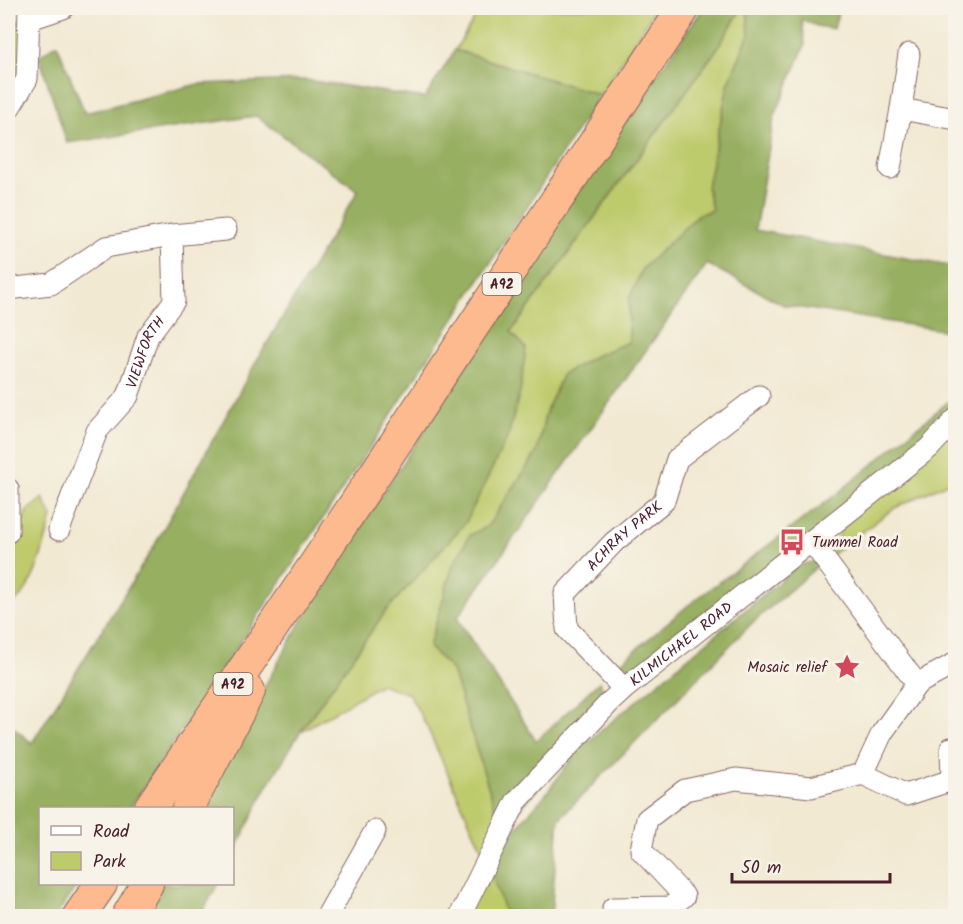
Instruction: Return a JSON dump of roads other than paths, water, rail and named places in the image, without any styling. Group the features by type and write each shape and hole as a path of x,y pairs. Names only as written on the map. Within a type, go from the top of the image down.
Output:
{"highway":[{"name":"A92","path":"151,807 318,560 684,8"},
{"name":"A92","path":"189,807 318,560"},
{"path":"79,916 100,885"},
{"path":"129,916 146,885"}],"street":[{"path":"8,110 27,79 29,13 63,8"},
{"path":"890,168 909,54"},
{"path":"901,109 956,119"},
{"path":"8,289 51,284 105,247 172,235 226,230"},
{"name":"VIEWFORTH","path":"59,530 97,431 128,396 148,336 174,301 172,235"},
{"name":"ACHRAY PARK","path":"624,689 567,629 565,594 614,542 664,501 677,459 759,396"},
{"name":"KILMICHAEL ROAD","path":"460,916 516,802 624,689 929,448 956,419"},
{"path":"8,489 8,532"},
{"path":"811,541 917,684"},
{"path":"863,774 882,733 917,684 956,663"},
{"path":"613,908 671,907 684,896 641,850 647,819 685,790 736,779 811,787 863,774 906,795 954,784 951,748"},
{"path":"327,916 375,831"}],"place":[{"name":"Tummel Road","path":"792,542"},
{"name":"Mosaic relief","path":"847,667"}]}
